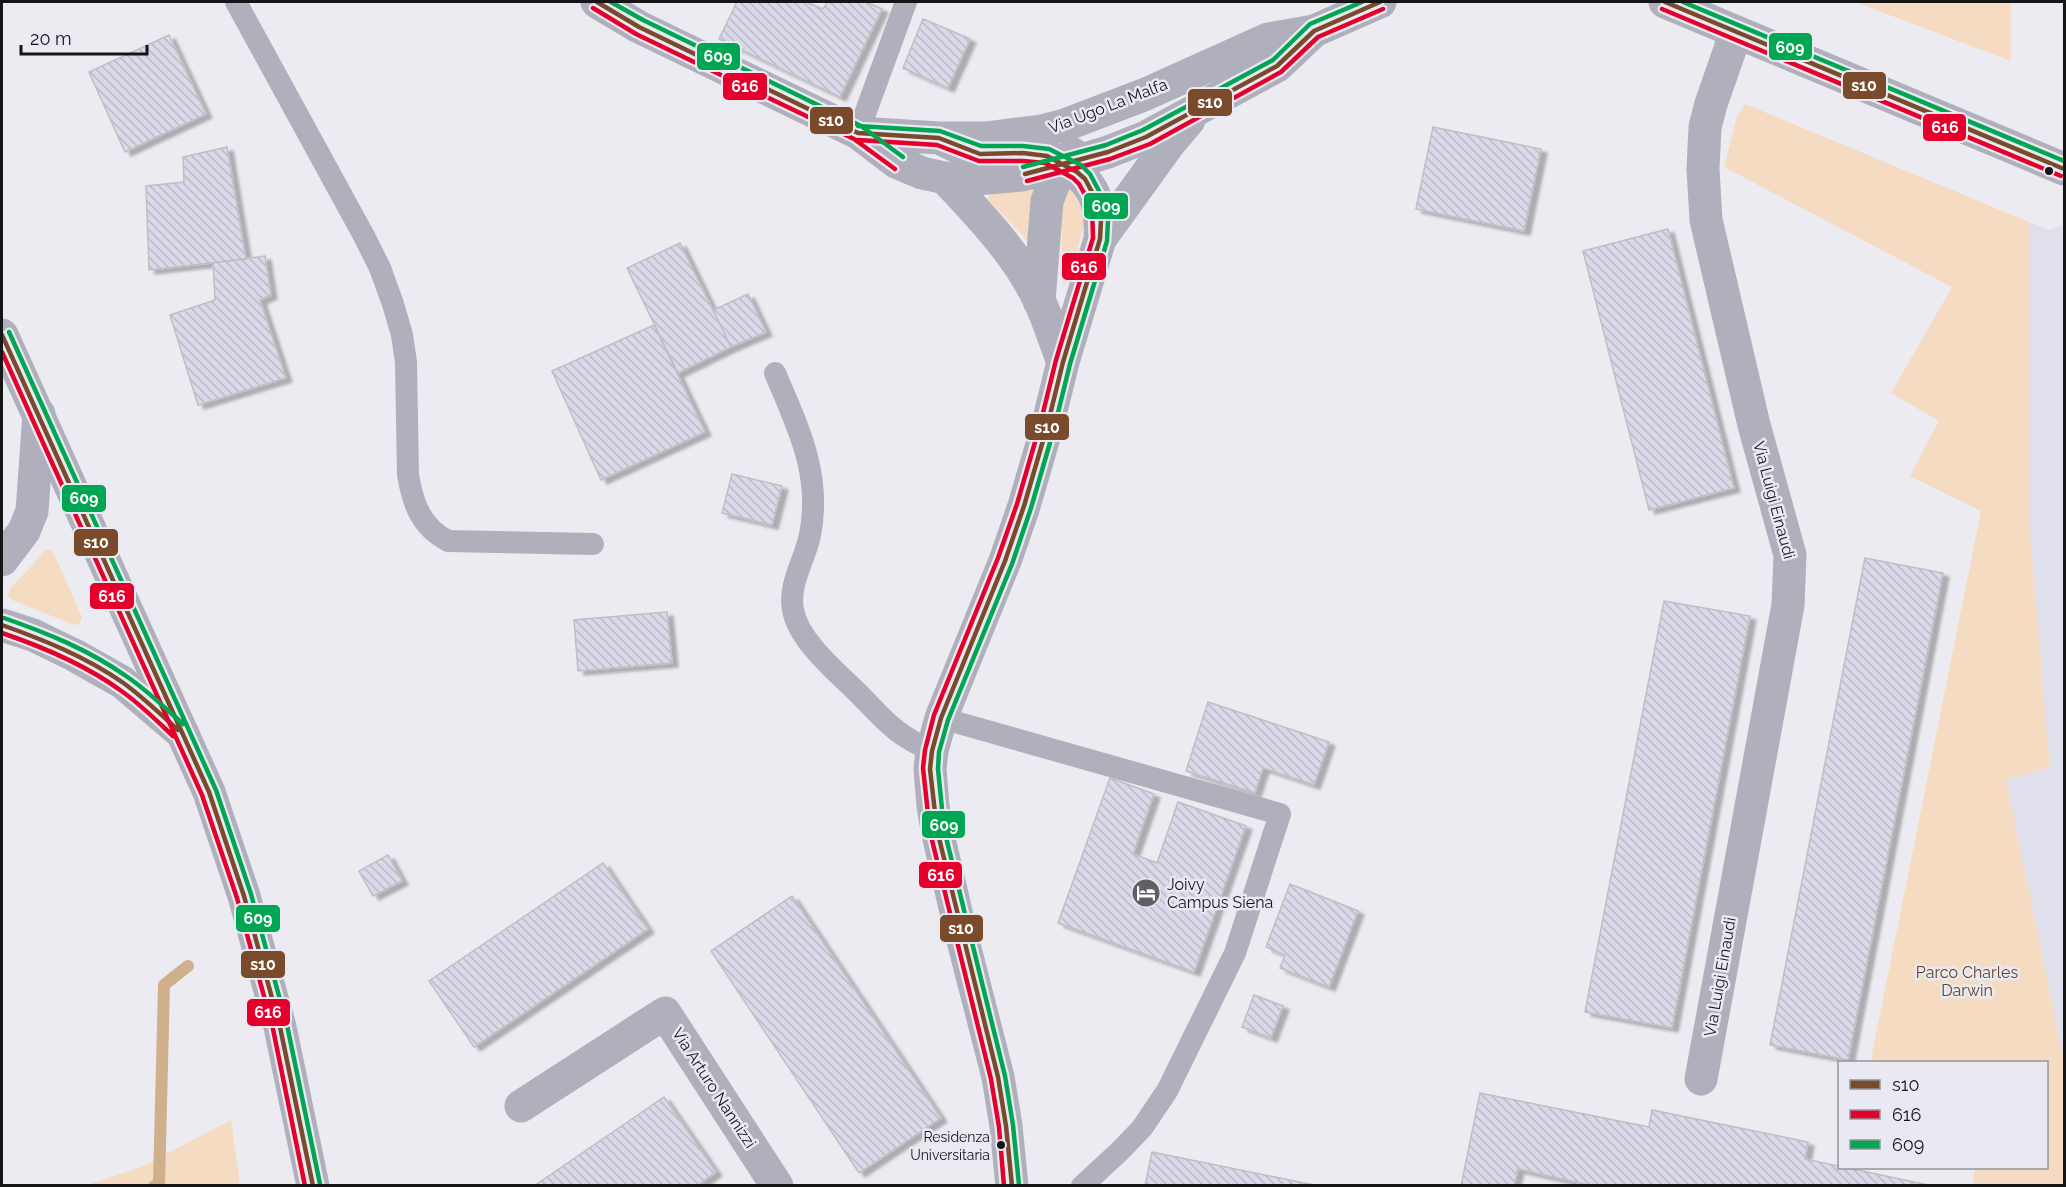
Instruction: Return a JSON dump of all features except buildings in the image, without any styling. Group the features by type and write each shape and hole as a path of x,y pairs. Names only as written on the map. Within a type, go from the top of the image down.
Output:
{"main road":[{"path":"2,335 209,792 244,896 280,1027 312,1185"}],"street":[{"name":"Via Ugo La Malfa","path":"597,2 639,27 858,133 896,162 921,173 964,180 1006,177 1065,165 1146,137 1277,66 1314,31"},
{"name":"Via Ugo La Malfa","path":"858,133 939,138 986,138 1042,131 1102,112 1268,39 1314,31 1380,2"},
{"path":"1665,2 2064,169"},
{"name":"Via Luigi Einaudi","path":"1701,1078 1788,604 1791,571 1786,536 1754,425 1706,220 1703,169 1705,127 1736,32"},
{"path":"1039,301 1047,201 1065,165 1075,151 1093,138 1168,105 1182,91 1191,74"},
{"path":"1100,239 1168,145 1199,109"},
{"path":"939,138 980,154 1037,154 1065,165 1085,179 1099,205 1101,220 1100,239 1013,540 941,718 932,751 930,784 935,822 998,1077 1012,1185"},
{"path":"945,178 1001,240 1039,301 1063,362"},
{"path":"2,560 24,531 32,511 39,414"},
{"path":"2,625 33,635 122,682 183,734"},
{"name":"Via Arturo Nannizzi","path":"521,1106 665,1013 777,1185"}],"lane":[{"path":"237,2 380,268 402,335 406,363 408,475 411,493 426,524 435,534 448,541 593,544"},
{"path":"858,133 906,2"},
{"path":"775,373 802,437 812,476 811,533 793,589 792,609 795,619 810,644 895,729 915,743 932,751"},
{"path":"941,718 1280,813 1236,953 1167,1091 1142,1128 1082,1185"}],"shaded area":[{"path":"2029,222 2048,230 2064,225 2064,1061 2006,779 2050,768 2029,521"}],"green space":[{"path":"1855,2 2011,2 2011,61"},
{"name":"Parco Charles Darwin","path":"1745,104 2029,222 2029,521 2050,768 2006,779 2064,1061 2064,1185 1973,1185 1975,1169 2048,1169 2048,1061 1879,1061 1871,1059 1981,511 1910,476 1939,421 1891,393 1952,287 1724,167 1737,117"},
{"path":"1070,180 1086,216 1070,278 1063,287 1061,207"},
{"path":"1033,185 1032,248 1022,234 987,199 992,193"},
{"path":"46,550 54,554 82,617 77,625 12,600 8,596 10,589"},
{"path":"231,1120 240,1185 88,1185 141,1167"}],"waterway":[{"path":"154,1186 159,1184 164,985 188,966"}],"transit line":[{"name":"s10","path":"597,2 639,27 858,133 939,138 980,154 1023,153 1047,156 1077,172 1085,179 1099,205 1100,239 1063,362 1024,506 1005,561 941,718 932,751 930,769 937,830 998,1077 1012,1186"},
{"name":"609","path":"611,2 643,20 861,126 903,157"},
{"name":"609","path":"1023,167 1106,145 1143,130 1273,60 1310,24 1362,2"},
{"name":"s10","path":"1025,174 1108,152 1146,137 1277,66 1314,31 1380,2"},
{"name":"s10","path":"1665,2 2064,169"},
{"name":"609","path":"1683,2 2064,161"},
{"name":"616","path":"593,8 636,34 854,139 895,169"},
{"name":"616","path":"1027,181 1110,159 1150,144 1281,72 1318,37 1383,9"},
{"name":"616","path":"1662,9 2061,176"},
{"name":"609","path":"858,126 940,131 981,146 1023,146 1049,149 1081,165 1090,174 1106,204 1107,241 1070,364 1031,508 1012,564 948,720 939,752 938,769 944,829 1005,1076 1019,1185"},
{"name":"616","path":"858,140 937,145 979,161 1045,163 1073,178 1092,207 1093,238 1056,360 1017,504 998,558 934,715 923,768 930,832 991,1079 999,1127 1004,1186"},
{"name":"609","path":"9,332 216,790 251,894 287,1025 320,1184"},
{"name":"s10","path":"2,335 209,792 244,896 280,1027 313,1186"},
{"name":"616","path":"2,352 202,795 237,898 273,1029 305,1186"},
{"name":"609","path":"4,618 67,643 97,658 141,687 183,724"},
{"name":"s10","path":"2,625 64,650 108,673 137,693 178,730"},
{"name":"616","path":"2,633 48,650 92,672 134,700 173,736"}],"place":[{"name":"Joivy Campus Siena","path":"1146,893"},
{"name":"Residenza Universitaria","path":"1001,1145"}]}
